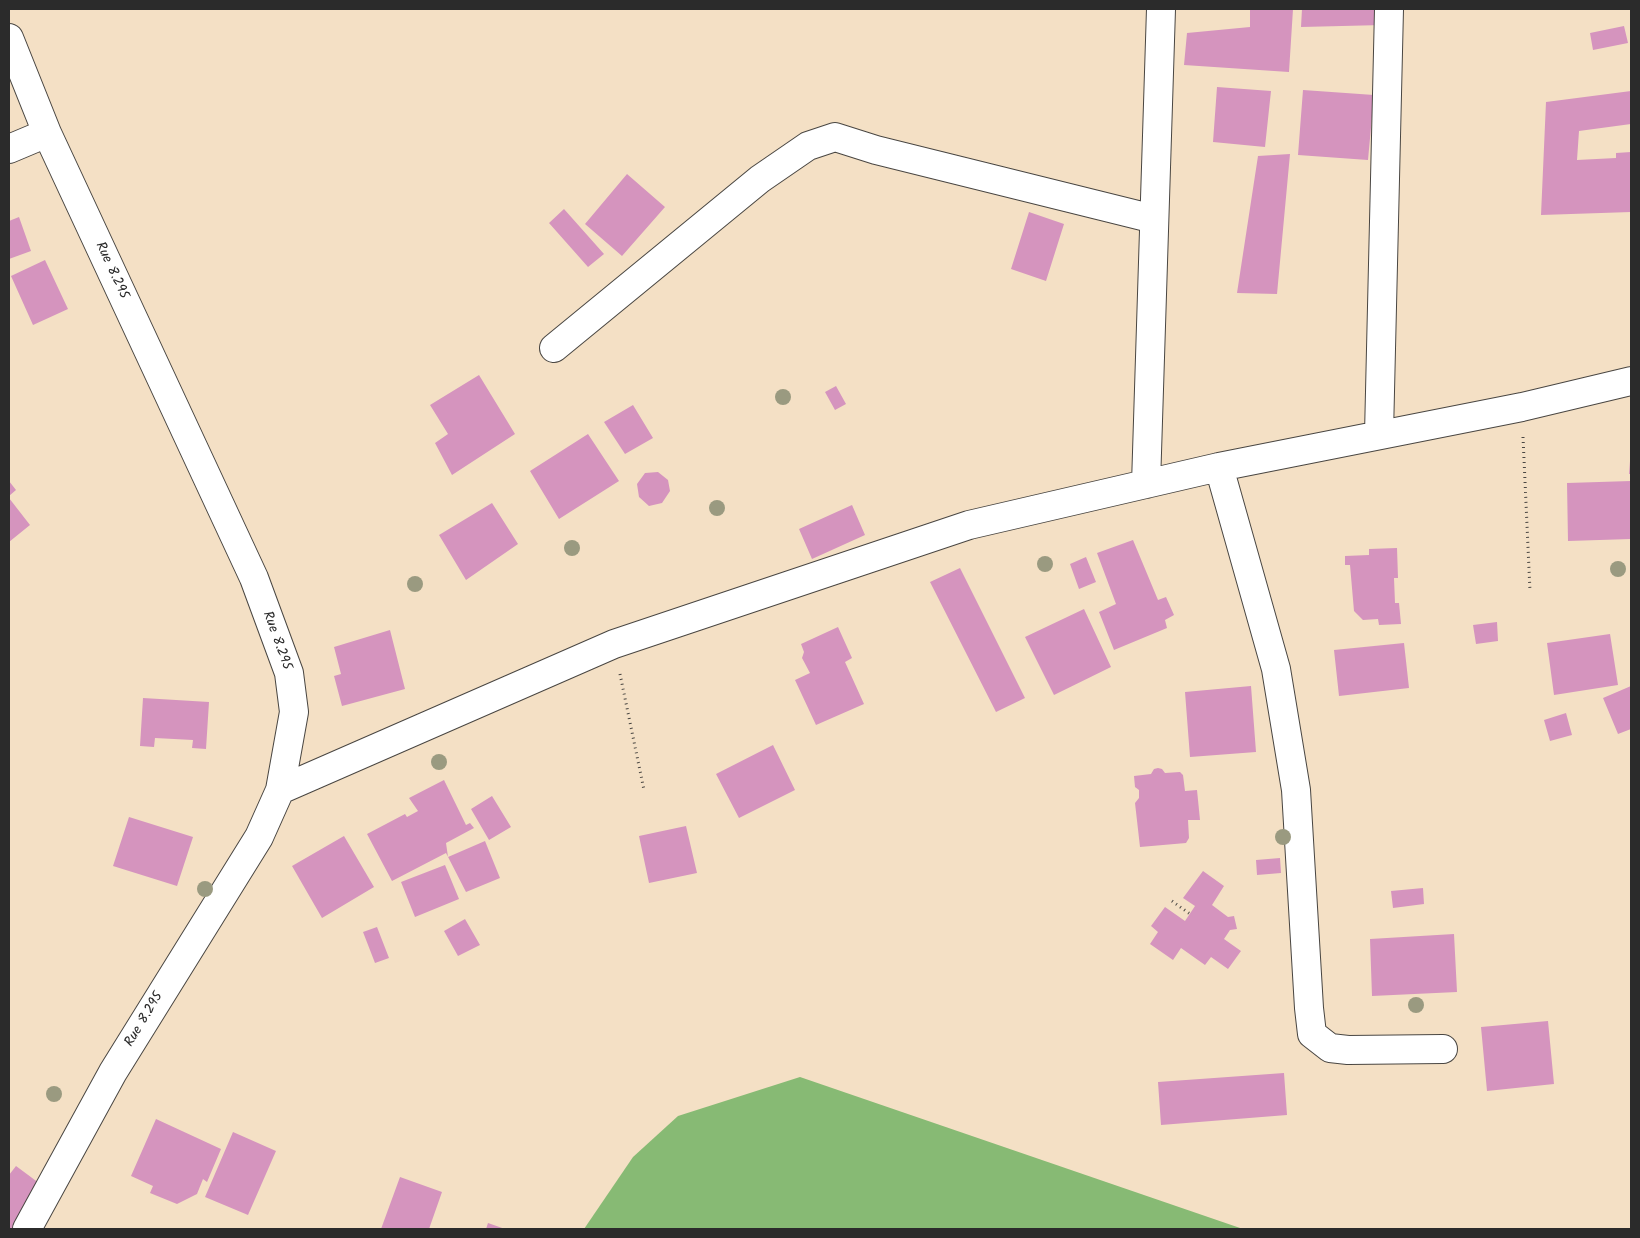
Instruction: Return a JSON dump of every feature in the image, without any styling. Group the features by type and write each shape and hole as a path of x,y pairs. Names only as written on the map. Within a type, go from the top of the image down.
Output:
{"street":[{"path":"1146,484 1161,9"},
{"path":"1379,434 1389,9"},
{"name":"Rue 8.295","path":"9,38 47,133 250,570 288,673 294,712 280,790 258,837 113,1072 27,1229"},
{"path":"9,149 47,133"},
{"path":"554,348 760,178 808,146 835,137 876,150 1154,219"},
{"path":"280,790 614,644 969,525 1219,466 1522,407 1631,381"},
{"path":"1219,466 1276,669 1296,790 1308,1008 1312,1034 1330,1048 1348,1050 1443,1049"}],"path":[{"path":"1522,407 1530,591"},
{"path":"614,644 644,790"},
{"path":"1172,901 1190,914"}],"green space":[{"path":"800,1077 1243,1229 584,1229 633,1157 678,1116"}],"building":[{"path":"1250,9 1293,9 1289,72 1184,65 1187,33 1250,27"},
{"path":"1302,9 1384,9 1383,25 1301,27"},
{"path":"1624,26 1628,43 1593,50 1590,33"},
{"path":"1217,87 1271,91 1265,147 1213,142"},
{"path":"1303,90 1374,95 1368,160 1298,155"},
{"path":"1631,91 1631,124 1579,131 1577,160 1616,158 1616,153 1631,152 1631,212 1541,215 1546,102"},
{"path":"1290,154 1277,294 1237,293 1258,156"},
{"path":"627,174 665,207 622,256 585,224"},
{"path":"564,209 604,254 588,267 549,223"},
{"path":"1029,212 1064,224 1046,281 1011,269"},
{"path":"19,217 31,251 9,259 9,221"},
{"path":"45,260 68,309 33,325 11,276"},
{"path":"479,375 515,434 452,475 435,443 448,434 430,405"},
{"path":"836,386 846,404 835,410 825,392"},
{"path":"633,405 653,438 625,454 604,422"},
{"path":"588,434 619,481 559,519 530,471"},
{"path":"1630,461 1631,474 1629,474"},
{"path":"658,472 668,480 670,491 662,503 649,506 639,497 637,484 645,473"},
{"path":"9,481 16,490 9,496"},
{"path":"1631,481 1631,539 1568,541 1567,483"},
{"path":"9,498 30,525 9,542"},
{"path":"492,503 518,544 466,580 439,535"},
{"path":"852,505 865,535 812,559 799,529"},
{"path":"1133,540 1158,600 1166,597 1174,615 1165,620 1167,628 1114,650 1099,612 1116,604 1097,553"},
{"path":"1397,548 1398,578 1394,578 1395,603 1399,603 1401,624 1379,625 1378,619 1363,620 1354,611 1350,565 1345,565 1345,556 1369,555 1369,549"},
{"path":"1086,557 1096,582 1079,589 1070,564"},
{"path":"960,568 1025,698 996,712 930,582"},
{"path":"1084,609 1111,667 1054,695 1025,637"},
{"path":"1497,622 1498,641 1476,644 1473,625"},
{"path":"838,627 852,658 845,662 864,704 816,725 795,680 810,673 802,658 804,652 801,644"},
{"path":"390,630 405,689 342,706 334,676 341,674 334,647"},
{"path":"1610,634 1618,685 1554,695 1547,643"},
{"path":"1404,643 1409,688 1339,696 1334,650"},
{"path":"1251,686 1256,752 1190,757 1185,692"},
{"path":"1631,686 1631,729 1618,734 1603,698"},
{"path":"143,698 209,702 206,749 192,748 193,740 155,738 154,747 140,746"},
{"path":"1566,713 1572,735 1550,741 1544,720"},
{"path":"773,745 795,790 739,818 716,774"},
{"path":"1154,769 1162,769 1165,773 1180,772 1183,775 1185,791 1197,790 1200,820 1188,820 1189,838 1186,843 1140,847 1135,803 1139,798 1139,790 1135,787 1134,776 1151,774"},
{"path":"444,780 466,825 470,823 474,828 446,843 448,857 446,853 392,881 367,834 405,814 407,817 418,811 409,798"},
{"path":"492,796 511,827 489,840 471,809"},
{"path":"129,817 193,837 177,886 113,866"},
{"path":"686,826 697,873 649,883 639,836"},
{"path":"344,836 374,887 322,918 292,866"},
{"path":"485,841 500,878 466,892 448,857"},
{"path":"1280,858 1281,873 1257,875 1256,860"},
{"path":"445,865 459,899 415,917 401,882"},
{"path":"1203,871 1224,886 1212,905 1228,917 1234,916 1237,929 1230,930 1224,939 1241,951 1228,969 1211,957 1205,965 1181,948 1173,960 1150,944 1158,932 1151,926 1165,907 1185,921 1195,906 1183,898"},
{"path":"1423,888 1424,904 1393,908 1391,891"},
{"path":"465,919 480,945 458,956 444,931"},
{"path":"377,927 389,958 375,963 363,932"},
{"path":"1454,934 1457,992 1372,996 1370,939"},
{"path":"1548,1021 1554,1084 1487,1091 1481,1027"},
{"path":"1284,1073 1287,1115 1161,1125 1158,1082"},
{"path":"156,1119 221,1149 207,1182 203,1179 197,1194 177,1204 150,1193 153,1186 131,1176"},
{"path":"233,1132 276,1151 248,1215 205,1197"},
{"path":"16,1166 47,1189 16,1229 9,1229 9,1175"},
{"path":"400,1177 442,1192 429,1229 381,1229"},
{"path":"488,1223 505,1229 486,1229"}]}
